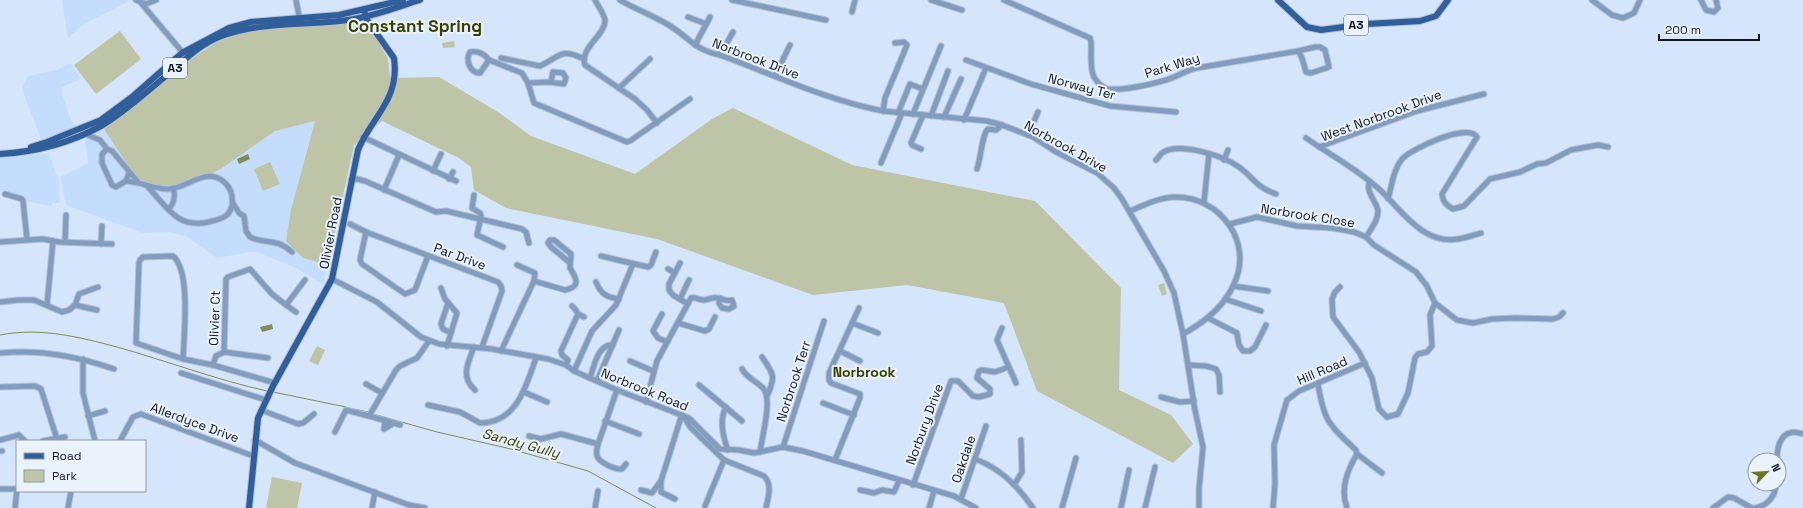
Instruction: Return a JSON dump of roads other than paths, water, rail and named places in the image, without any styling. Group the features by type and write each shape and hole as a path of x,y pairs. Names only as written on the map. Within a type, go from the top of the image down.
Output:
{"main road":[{"name":"A3","path":"0,149 10,150 34,146 101,120 185,55 218,37 250,27 300,20 348,20 403,0"},
{"name":"A3","path":"365,13 420,0"},
{"name":"A3","path":"1278,0 1307,26 1321,30 1366,24 1420,21 1436,16 1440,8 1448,0"},
{"name":"Olivier Road","path":"249,508 258,418 274,384 332,278 358,150 363,137 388,101 392,88 395,65 391,52 365,13"},
{"name":"A3","path":"0,154 39,149 85,134 102,125 123,110 185,55"}],"street":[{"path":"138,2 146,4 156,0"},
{"path":"296,0 300,20"},
{"path":"595,0 604,16 604,23 585,54 584,59 586,67 619,88 647,110 657,123"},
{"name":"Norbrook Drive","path":"620,0 666,23 695,45 708,52 720,55 800,87 867,108 944,118 987,121 1002,125 1028,135 1097,173 1114,188 1130,211 1171,285 1183,334 1203,447 1199,489 1199,508"},
{"path":"732,0 826,20"},
{"path":"852,12 855,0"},
{"path":"932,0 962,10"},
{"name":"Park Way","path":"1004,0 1090,38 1091,66 1094,77 1101,86 1109,89 1137,87 1197,68 1320,47 1324,50 1329,67 1311,73 1306,72 1302,58 1298,51"},
{"path":"1592,0 1612,15 1623,18 1634,13 1640,0"},
{"path":"1701,0 1706,10 1714,12 1718,8 1716,0"},
{"path":"138,2 185,55"},
{"path":"695,45 710,16"},
{"path":"688,17 694,18 706,24"},
{"path":"720,55 733,32"},
{"path":"883,111 885,98 907,45 904,42 895,43"},
{"path":"775,76 790,45"},
{"path":"913,114 941,46"},
{"path":"489,60 482,72 478,74 470,68 468,53 478,52 484,54 489,60 522,73 528,83 534,103 630,142 690,99"},
{"path":"501,58 540,66 562,53 569,52 584,59"},
{"path":"619,88 650,59"},
{"name":"Norway Ter","path":"966,60 1031,84 1110,106 1176,112"},
{"path":"964,120 986,68"},
{"path":"931,116 948,71"},
{"path":"944,118 961,79"},
{"path":"528,83 551,82"},
{"path":"881,163 910,84 920,88"},
{"name":"West Norbrook Drive","path":"1319,147 1417,111 1484,94"},
{"path":"1028,135 1038,112"},
{"path":"921,149 912,145 911,143 922,115"},
{"path":"977,169 982,155 983,136 988,129 997,129 1002,125"},
{"path":"1388,200 1397,168 1402,159 1429,142 1453,135 1471,133 1477,137 1442,194 1442,200 1446,206 1453,209 1460,209 1464,206 1490,179 1520,172 1537,164 1546,163 1571,150 1598,145 1608,148"},
{"path":"85,134 100,140 107,150 112,151 117,155 138,183"},
{"path":"363,137 456,181"},
{"path":"1306,138 1319,147"},
{"name":"West Norbrook Drive","path":"1319,147 1370,182"},
{"path":"107,150 102,154 102,163 112,185 116,187 126,181 129,173"},
{"path":"1156,160 1162,153 1170,150 1192,150 1209,154 1237,166 1263,189 1276,194"},
{"path":"1224,160 1228,150"},
{"path":"433,171 441,154"},
{"path":"1204,202 1209,154"},
{"path":"384,190 399,155"},
{"path":"449,179 453,172"},
{"path":"126,181 138,183 148,187 173,188 208,176 218,178 227,185 233,203 239,213 244,216 246,231 250,238 278,242 292,252"},
{"path":"351,180 360,180 436,212 446,211 522,229 526,232 529,243"},
{"path":"1370,182 1411,222 1430,235 1442,239 1457,240 1481,233"},
{"name":"Norbrook Close","path":"1230,224 1257,217 1298,226 1346,229 1366,237 1374,225 1378,211 1369,189 1370,182"},
{"path":"148,187 178,218 194,224 223,218 228,214 233,203"},
{"path":"169,209 173,204 173,188"},
{"path":"5,194 22,198 27,239"},
{"path":"474,195 472,208 480,213 477,232 478,236 503,247"},
{"path":"1130,211 1165,198 1189,198 1204,202 1218,211 1230,224 1237,240 1240,265 1233,286 1225,299 1208,318 1183,334"},
{"path":"228,214 239,213"},
{"path":"65,242 66,215"},
{"name":"Par Drive","path":"350,224 366,232 500,283 502,291 482,347"},
{"path":"101,244 102,226"},
{"path":"366,232 360,260 362,264 405,294 415,290 428,256"},
{"path":"1366,237 1374,245 1416,272 1427,286 1435,303 1457,320 1473,323 1508,318 1553,319 1559,317 1563,313"},
{"path":"0,242 27,239 112,244"},
{"path":"534,281 568,290 573,287 577,279 570,268 571,254 554,240 550,240 551,247 570,262"},
{"path":"47,305 53,241"},
{"path":"601,256 648,267 651,265 656,252"},
{"path":"184,359 185,293 181,266 178,260 173,256 143,257 138,263 136,343 184,359 213,365 274,384"},
{"path":"680,263 669,284 668,290 688,304"},
{"path":"574,371 592,331 616,305 633,264"},
{"path":"501,351 534,281 535,273 517,265"},
{"name":"Olivier Ct","path":"213,365 216,356 224,352 226,279 228,277 250,269 272,294 286,305"},
{"path":"668,269 675,273"},
{"name":"Norbrook Road","path":"332,278 377,302 421,337 429,341 447,346 482,347 548,359 566,365 574,371 617,390 646,402 682,414 689,418 716,447 723,450 760,452 783,447 835,460 961,499 976,508"},
{"path":"296,312 286,305 305,280"},
{"path":"680,299 689,280"},
{"path":"596,282 602,293 609,297 619,299"},
{"path":"1233,286 1268,291"},
{"path":"1,302 26,299 47,305 62,312 70,310 75,305 79,294 98,287"},
{"path":"441,288 448,303 457,313 447,346"},
{"name":"Hill Road","path":"1273,508 1275,484 1274,445 1281,417 1288,400 1292,395 1365,363 1334,317 1332,299 1335,292 1340,288"},
{"path":"646,402 653,371 688,304 693,297 703,300 720,298"},
{"path":"1225,299 1261,311"},
{"path":"448,303 441,324 444,329 451,333"},
{"path":"1365,363 1372,378 1379,409 1387,417 1398,414 1408,393 1414,358 1418,354 1427,352 1432,346 1430,316 1435,303"},
{"path":"75,305 97,310"},
{"path":"572,306 578,314 584,317"},
{"path":"835,460 854,415 860,394 831,383 829,380 829,372 859,308"},
{"path":"566,365 568,360 562,355 561,351 578,314"},
{"path":"662,314 654,331 658,338 667,342"},
{"path":"678,323 705,331 709,329 715,317"},
{"path":"1208,318 1237,333 1239,345 1243,351 1250,351 1255,347 1266,325"},
{"name":"Norbrook Terr","path":"783,447 824,321"},
{"path":"852,323 878,333"},
{"path":"1002,328 997,340 1016,383"},
{"path":"597,381 618,330"},
{"path":"370,413 396,370 400,366 417,358 429,341"},
{"path":"590,378 601,349 607,345 613,345"},
{"path":"474,347 466,370 466,375 468,383 475,390"},
{"path":"840,351 860,361"},
{"path":"0,353 38,352 83,359 114,369"},
{"path":"224,352 268,358"},
{"path":"760,452 767,396 773,386 774,376 762,357"},
{"path":"428,405 456,411 475,422 485,423 498,419 512,410 524,392 536,358"},
{"path":"83,359 83,393 95,440"},
{"path":"630,361 653,371"},
{"path":"1189,365 1206,366 1216,369 1219,375 1220,392"},
{"name":"Norbury Drive","path":"913,485 950,382 957,380 973,396 987,396 990,394 990,389 978,378 979,371 995,372 1009,367"},
{"path":"742,369 745,374 762,387 767,396"},
{"path":"181,374 267,398"},
{"path":"366,384 382,393"},
{"path":"1318,384 1322,409 1337,433 1356,450 1357,454 1382,473"},
{"path":"699,385 742,421"},
{"path":"0,386 35,386 41,389 57,439"},
{"path":"617,390 605,422 596,454 600,460 617,469 622,469 626,464"},
{"path":"524,392 546,402"},
{"path":"1161,397 1180,402 1194,401"},
{"path":"823,403 854,415"},
{"path":"726,407 723,415 723,430 728,450"},
{"path":"261,410 298,424 303,423 314,414"},
{"path":"334,432 346,410 370,413 400,425"},
{"path":"88,416 105,411"},
{"name":"Allerdyce Drive","path":"121,440 133,417 141,414 253,456"},
{"path":"682,414 691,428 724,460 761,473 767,479 769,489 766,508"},
{"path":"641,490 652,493 660,481 682,414"},
{"path":"385,420 384,429 394,423"},
{"path":"605,422 639,434"},
{"name":"Oakdale","path":"961,499 986,426"},
{"path":"1777,452 1778,443 1781,437 1791,432 1803,434"},
{"path":"529,436 541,439 561,434 598,444"},
{"path":"0,440 19,435 23,440"},
{"path":"50,440 65,437"},
{"path":"255,440 295,463 409,505 425,508"},
{"path":"1014,484 1022,472 1021,440"},
{"path":"1347,508 1344,495 1344,485 1350,466 1357,454"},
{"path":"1062,508 1076,458"},
{"path":"975,459 989,464 1003,474 1014,484 1033,508"},
{"path":"705,506 724,460"},
{"path":"1145,508 1155,467"},
{"path":"1121,508 1129,470"},
{"path":"660,481 661,492 674,499"},
{"path":"860,490 874,493 882,490 894,492 899,481"},
{"path":"0,490 16,489"},
{"path":"595,508 598,491"},
{"path":"929,508 934,491"},
{"path":"15,508 17,492"},
{"path":"68,508 71,492"},
{"path":"372,508 375,492"},
{"path":"1713,508 1728,497 1734,498 1753,508 1764,504 1774,496 1775,492"}],"waterway":[{"path":"0,335 30,332 59,334 74,337 117,347 267,391"},
{"path":"273,392 346,407"},
{"path":"349,408 368,412"},
{"name":"Sandy Gully","path":"373,414 437,432 511,449 588,471 656,508"}],"district":[{"name":"Constant Spring","path":"415,26"},
{"name":"Norbrook","path":"864,372"}]}
